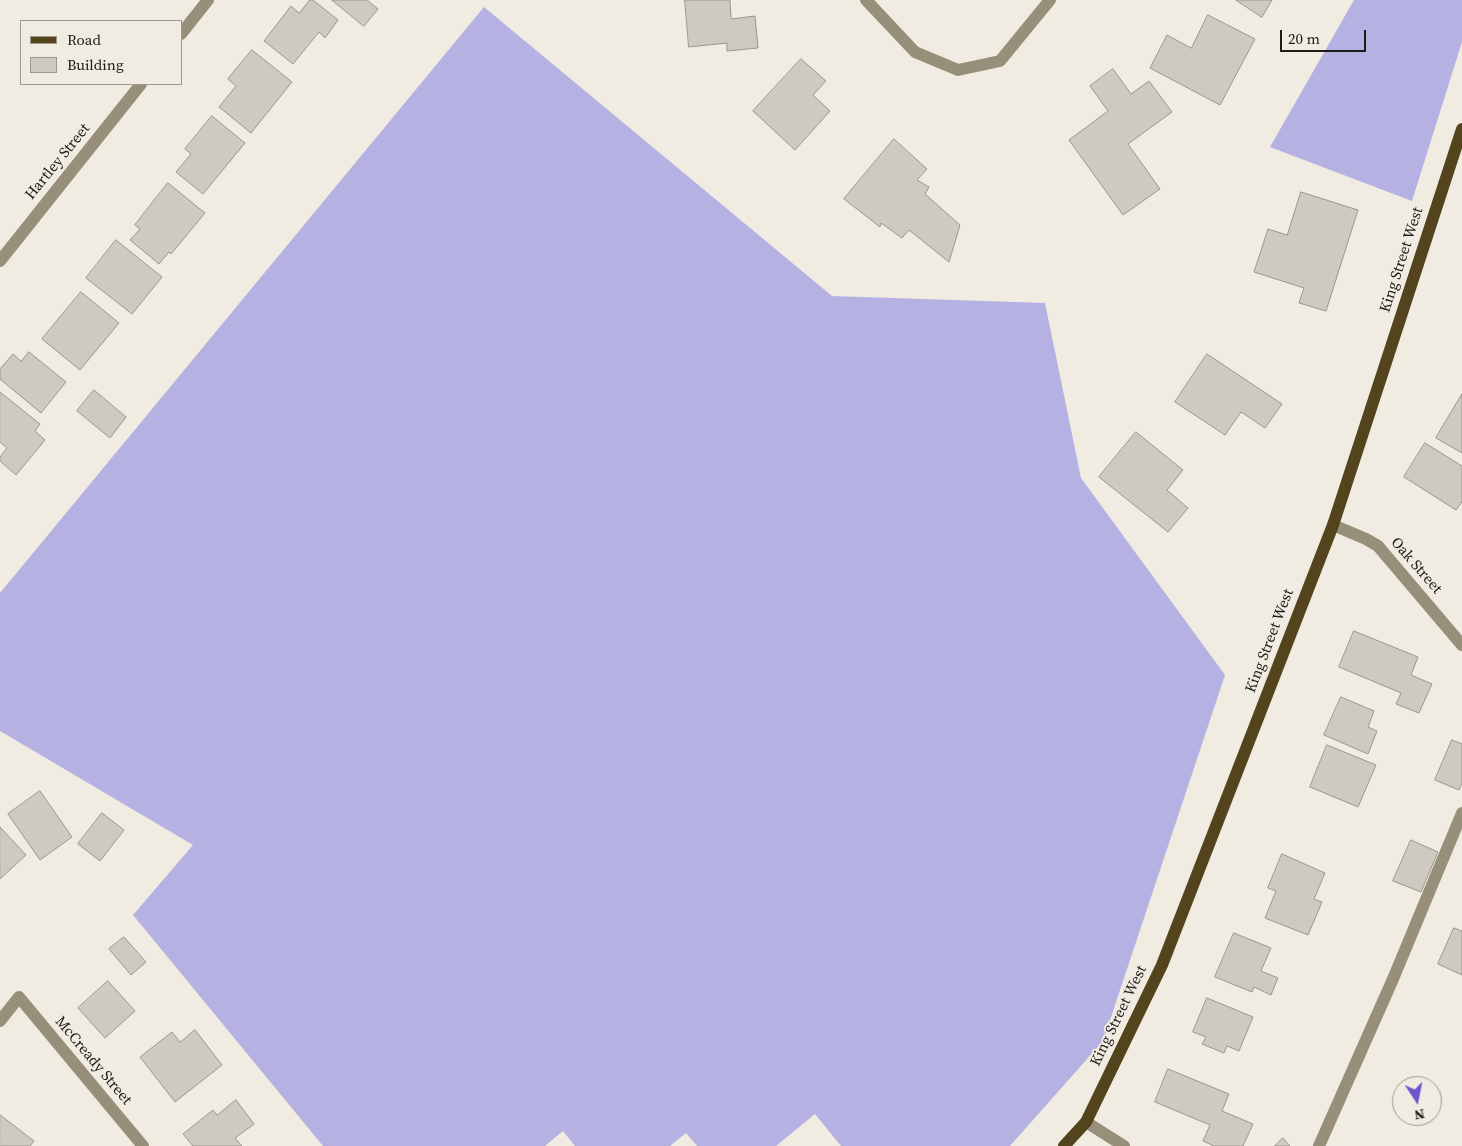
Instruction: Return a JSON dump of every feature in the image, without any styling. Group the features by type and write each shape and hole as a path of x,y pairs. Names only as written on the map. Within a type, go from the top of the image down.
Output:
{"main road":[{"name":"King Street West","path":"1064,1146 1086,1122 1162,965 1332,525 1462,129"}],"street":[{"path":"182,33 208,0"},
{"path":"866,0 915,52 958,70 1000,61 1050,0"},
{"name":"Hartley Street","path":"0,261 140,85"},
{"name":"Oak Street","path":"1332,525 1378,546 1462,645"},
{"path":"1319,1146 1393,979 1462,813"},
{"name":"McCready Street","path":"0,1021 19,997 142,1146"},
{"path":"1086,1122 1124,1146"}],"shaded area":[{"path":"1354,0 1462,0 1462,42 1412,201 1270,147"},
{"path":"484,7 832,296 1045,303 1081,478 1225,675 1103,1041 1010,1146 841,1146 815,1114 776,1146 697,1146 686,1133 670,1146 575,1146 563,1131 545,1146 323,1146 133,915 193,845 0,731 0,593"}],"building":[{"path":"310,0 313,0 338,20 325,38 319,32 293,64 264,41 291,6 299,13"},
{"path":"332,0 367,0 378,9 364,26"},
{"path":"685,0 730,0 731,19 755,16 758,48 727,51 727,43 689,47"},
{"path":"1236,0 1272,0 1262,17"},
{"path":"1208,15 1255,39 1220,105 1150,68 1167,35 1191,48"},
{"path":"252,50 292,82 251,133 219,107 236,86 228,79"},
{"path":"801,59 826,81 813,95 830,111 795,150 753,111"},
{"path":"1113,69 1131,94 1149,81 1172,112 1128,144 1160,189 1123,215 1069,140 1108,111 1090,86"},
{"path":"212,116 245,143 203,194 176,172 191,154 185,149"},
{"path":"894,139 927,169 917,180 929,187 925,194 960,225 949,262 909,230 902,238 881,223 880,227 844,199"},
{"path":"168,183 205,213 171,254 169,252 159,264 130,240 140,229 135,225"},
{"path":"1301,192 1358,210 1326,311 1299,303 1304,288 1254,272 1268,229 1287,235"},
{"path":"116,240 162,277 132,314 86,278"},
{"path":"81,292 119,323 80,370 42,339"},
{"path":"29,352 66,382 41,413 0,379 0,369 13,354 21,361"},
{"path":"1207,354 1282,404 1265,428 1241,412 1225,435 1175,402"},
{"path":"94,390 126,417 110,438 77,411"},
{"path":"0,392 40,424 35,431 45,440 16,475 0,461 0,457 7,448 0,442"},
{"path":"1462,394 1462,453 1436,438"},
{"path":"1136,432 1183,470 1167,490 1188,508 1168,532 1099,477"},
{"path":"1425,443 1462,466 1462,502 1456,510 1404,477"},
{"path":"1354,631 1418,657 1411,675 1432,684 1419,713 1396,704 1401,693 1339,667"},
{"path":"1341,697 1374,711 1368,727 1377,731 1368,754 1324,735"},
{"path":"1452,740 1462,744 1462,783 1459,790 1435,780"},
{"path":"1327,745 1376,765 1358,807 1310,787"},
{"path":"40,791 72,837 40,860 8,814"},
{"path":"102,813 124,830 100,861 78,844"},
{"path":"0,827 26,855 0,879"},
{"path":"1411,840 1438,852 1421,892 1393,881"},
{"path":"1282,854 1325,873 1314,899 1322,902 1308,935 1265,918 1276,891 1268,888"},
{"path":"1454,928 1462,931 1462,975 1438,964"},
{"path":"1234,933 1271,948 1261,971 1278,978 1271,995 1254,987 1252,992 1215,977"},
{"path":"124,937 146,962 131,975 109,949"},
{"path":"108,981 135,1011 105,1038 78,1008"},
{"path":"1207,998 1253,1017 1239,1051 1227,1046 1224,1053 1202,1044 1206,1037 1193,1032"},
{"path":"195,1030 222,1065 175,1102 140,1057 172,1032 180,1042"},
{"path":"1168,1069 1229,1094 1222,1111 1253,1124 1243,1146 1214,1146 1203,1141 1210,1125 1155,1102"},
{"path":"236,1100 254,1124 235,1138 242,1146 193,1146 183,1134 213,1110 217,1115"},
{"path":"0,1115 34,1141 30,1146 0,1146"},
{"path":"1283,1138 1290,1146 1275,1146"}]}
